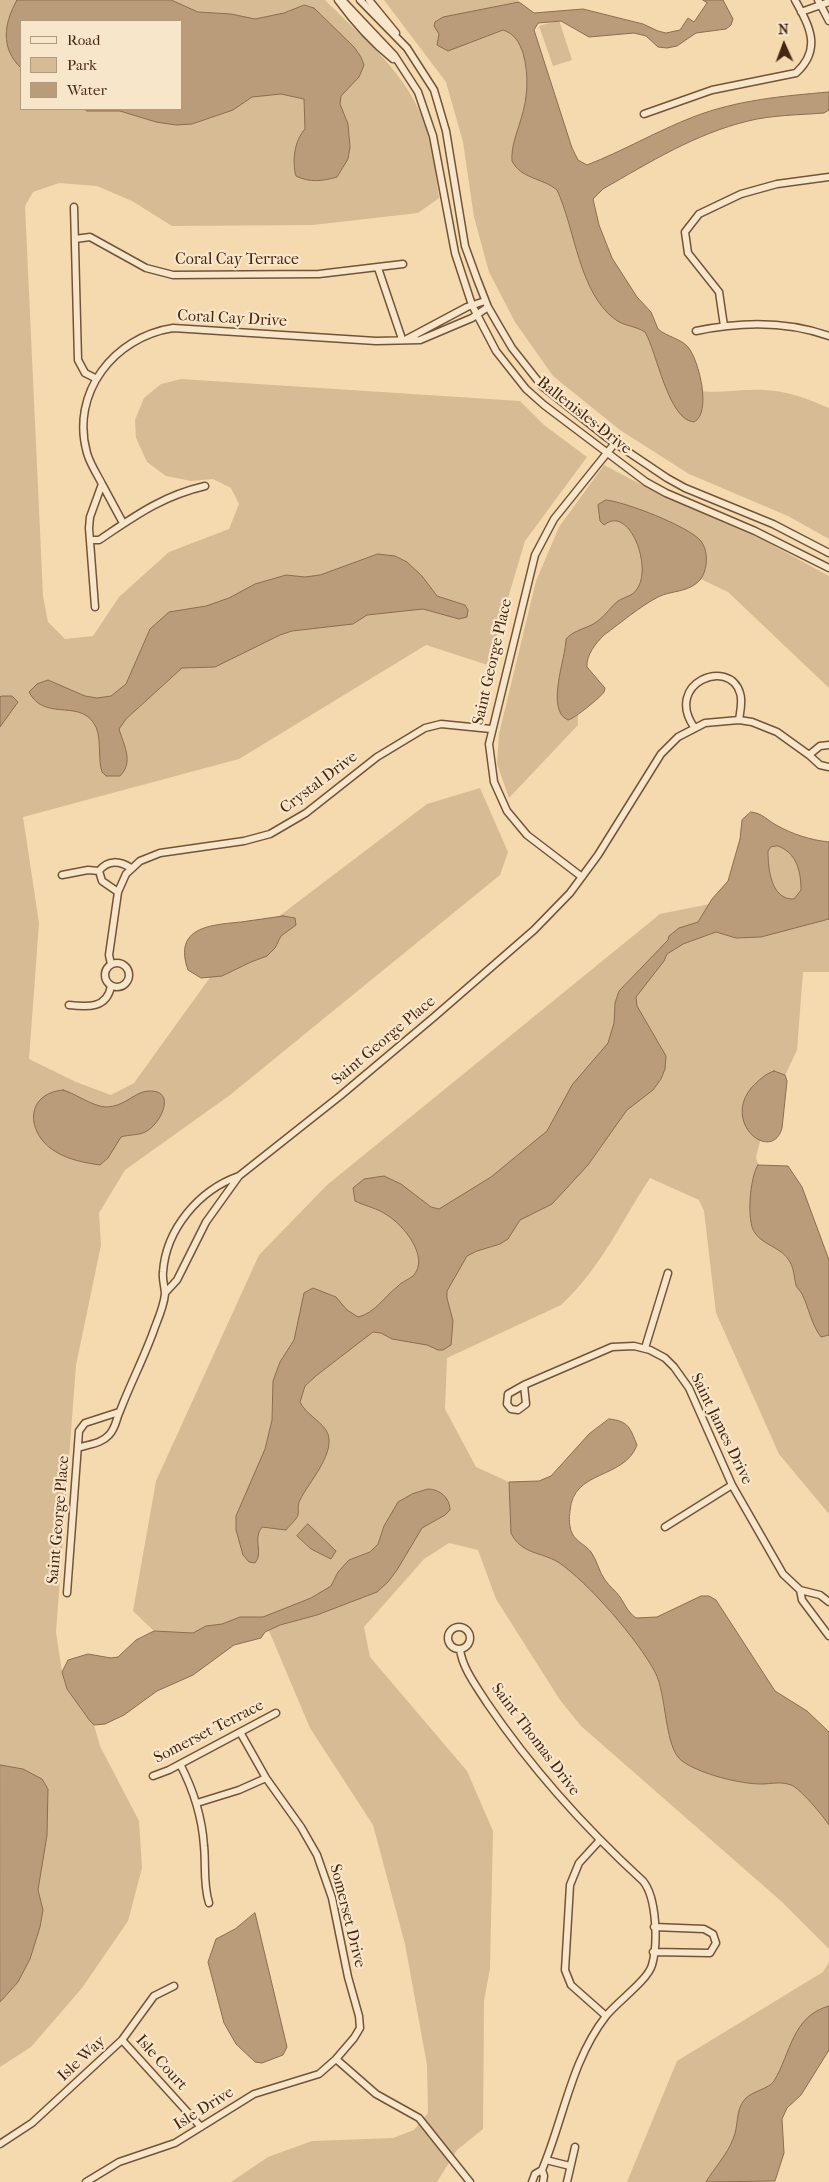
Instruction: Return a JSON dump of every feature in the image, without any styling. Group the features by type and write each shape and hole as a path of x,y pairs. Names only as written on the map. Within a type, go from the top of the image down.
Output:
{"street":[{"path":"338,0 350,18 378,47 398,63"},
{"name":"Ballenisles Drive","path":"342,0 370,28 418,92 433,136 449,229 472,305 496,351 526,389 544,405 646,482 666,493 755,531 829,568"},
{"name":"Ballenisles Drive","path":"360,0 407,48 434,90 440,108 465,246 486,304 512,348 542,386 615,444 685,488 773,524 829,553"},
{"path":"369,0 407,48"},
{"path":"644,114 712,90 796,73 805,65 812,52 811,35 795,0"},
{"path":"801,12 819,2 829,2"},
{"path":"819,2 829,21"},
{"path":"370,28 378,19"},
{"path":"724,326 719,292 688,253 685,232 699,214 741,194 776,184 829,177"},
{"path":"74,207 78,360 85,373 95,378"},
{"name":"Coral Cay Terrace","path":"75,239 90,237 146,268 173,275 319,274 403,264"},
{"path":"378,268 404,339"},
{"name":"Coral Cay Drive","path":"404,339 472,305 486,304"},
{"name":"Coral Cay Drive","path":"123,523 87,455 83,431 88,398 95,378 106,362 121,349 152,333 173,328 376,341 420,340 476,315 486,304"},
{"path":"696,331 724,326 773,325 829,336"},
{"name":"Saint George Place","path":"582,877 527,835 507,811 499,797 491,771 489,744 535,555 554,519 615,444"},
{"path":"95,607 89,522 102,484"},
{"path":"90,540 99,540 123,523 170,496 205,486"},
{"path":"694,728 688,717 686,699 694,685 708,677 724,678 737,688 741,699 739,720"},
{"name":"Saint George Place","path":"78,1448 98,1443 108,1436 114,1427 119,1412 144,1360 165,1293 176,1280 206,1222 239,1176 340,1096 534,930 570,893 582,877 661,754 678,737 694,728 717,721 739,720 765,726 809,754 820,766 829,767"},
{"name":"Crystal Drive","path":"130,868 140,861 160,853 244,841 270,834 306,813 377,757 425,728 441,724 491,730"},
{"path":"809,754 820,746 829,745"},
{"path":"99,871 102,867 112,862 123,863 130,868 118,892 109,954 111,964 104,973 106,981 111,986 124,986 130,975 123,964 111,964"},
{"path":"62,875 88,870 99,871"},
{"path":"99,871 102,881 118,892"},
{"path":"69,1005 89,1007 100,1004 108,997 111,986"},
{"name":"Saint George Place","path":"165,1293 162,1284 165,1257 178,1225 206,1194 223,1182 239,1176"},
{"path":"645,1348 668,1273"},
{"name":"Saint James Drive","path":"524,1386 580,1359 612,1347 629,1346 645,1348 665,1358 683,1378 732,1485 783,1574 800,1590 820,1595 829,1602"},
{"name":"Saint George Place","path":"67,1593 78,1436 81,1426 90,1421 119,1412"},
{"path":"665,1527 732,1485"},
{"name":"Saint James Drive","path":"800,1590 802,1600 829,1636"},
{"name":"Saint Thomas Drive","path":"460,1649 470,1676 517,1744 547,1783 600,1840 647,1885 654,1906 653,1952 649,1973 606,2016 584,2050 546,2160 542,2170 535,2174 532,2182"},
{"name":"Somerset Terrace","path":"153,1776 180,1764 276,1713"},
{"name":"Somerset Drive","path":"240,1732 266,1778 309,1840 326,1876 360,2022 358,2033 336,2059"},
{"path":"180,1764 197,1803 204,1847 204,1886 209,1904"},
{"path":"197,1803 239,1790 266,1778"},
{"path":"600,1840 579,1863 570,1885 565,1970 571,1985 606,2016"},
{"path":"653,1952 710,1953 716,1943 713,1934 704,1929 654,1927"},
{"name":"Isle Way","path":"0,2144 32,2124 122,2040 154,1996 174,1986"},
{"name":"Isle Court","path":"122,2040 201,2127"},
{"path":"336,2059 376,2094 419,2118 470,2182"},
{"name":"Isle Drive","path":"86,2182 106,2168 164,2148 254,2094 319,2074 336,2059"},
{"path":"567,2182 575,2146"},
{"path":"546,2160 570,2166"},
{"name":"Saint Thomas Drive","path":"542,2170 544,2173 543,2182"}],"green space":[{"path":"0,0 325,0 366,39 392,68 413,99 421,115 430,145 439,198 418,213 313,225 172,226 132,201 97,186 59,183 33,192 25,206 43,596 48,622 65,639 93,636 119,597 169,552 229,529 239,504 231,488 213,479 191,481 166,476 147,462 136,438 135,420 144,398 161,384 181,379 520,401 544,425 587,457 525,541 488,665 426,645 239,759 23,817 39,923 29,1059 76,1082 111,1095 134,1083 224,958 427,804 480,788 508,852 500,875 230,1095 125,1170 99,1213 101,1245 76,1365 56,1632 62,1672 67,1689 94,1725 100,1746 139,1821 142,1868 128,1921 82,1988 31,2047 0,2067"},
{"path":"384,0 518,0 557,150 631,307 695,390 712,392 756,390 782,392 829,408 829,539 788,516 689,474 620,430 553,376 515,322 489,272 474,217 463,142 446,82"},
{"path":"559,20 572,60 553,66 539,26"},
{"path":"604,465 665,497 763,540 829,576 829,688 728,592 678,568 588,638 577,681 578,725 509,798 497,764 499,734 536,581 559,527"},
{"path":"776,840 829,846 829,972 803,972 797,1050 767,1114 756,1157 775,1228 829,1335 829,1514 779,1454 716,1313 704,1211 699,1200 650,1178 599,1260 561,1305 447,1358 445,1409 476,1467 509,1482 541,1525 640,1628 829,1798 829,1949 782,1902 581,1726 560,1700 496,1599 478,1550 449,1543 424,1559 364,1627 370,1657 467,1771 493,1831 490,1968 484,2001 483,2129 457,2150 437,2182 231,2182 268,2157 312,2141 393,2138 414,2130 428,2113 427,2065 405,1944 373,1825 310,1728 264,1619 192,1637 156,1633 133,1611 156,1481 259,1255 327,1185 660,914 720,902"},
{"path":"829,1962 829,2025 741,2182 627,2182 677,2061 823,1972"}],"water":[{"path":"17,0 171,0 198,12 231,14 255,19 284,13 304,5 314,8 354,47 364,65 359,77 341,96 340,104 348,124 350,147 348,159 337,177 316,181 296,176 294,164 296,145 305,129 304,99 281,94 252,97 233,110 192,124 176,125 156,122 120,111 87,111 86,110 182,110 182,20 20,20 20,67 14,60 7,44 7,26"},
{"path":"703,0 723,0 733,19 731,25 726,29 696,33 677,46 667,48 658,47 646,36 634,33 589,37 561,21 538,23 534,30 572,148 578,160 587,165 693,117 726,106 795,95 829,92 829,110 824,113 757,119 710,133 638,169 603,189 593,199 599,225 612,258 637,297 651,312 658,329 685,344 692,354 702,386 703,398 699,417 694,422 685,418 677,410 670,398 645,332 616,320 604,309 594,294 579,260 557,190 527,175 516,167 512,161 513,145 523,111 527,86 525,61 518,42 514,36 503,30 448,51 437,45 439,34 434,26 435,22 443,17 519,2 534,13 583,9 643,24 666,33 680,30 688,18 694,22 707,3"},
{"path":"606,500 627,505 656,516 693,534 703,544 706,554 706,566 703,576 695,584 651,601 601,638 590,654 587,667 605,688 604,692 587,708 568,720 561,714 557,695 566,639 602,618 613,605 637,589 641,579 640,554 630,530 622,523 613,521 604,525 600,521 598,505"},
{"path":"378,554 395,556 407,562 422,576 437,596 465,605 468,610 467,617 459,619 423,609 367,615 353,624 292,631 280,635 215,667 182,668 126,719 119,729 127,754 126,765 120,776 106,776 102,772 98,733 93,722 78,712 43,706 35,701 29,692 37,684 48,680 85,696 97,698 111,696 126,684 150,629 169,612 206,606 229,598 255,584 286,575 305,577 320,575"},
{"path":"12,696 18,702 0,727 0,697"},
{"path":"751,812 755,813 795,834 829,842 829,919 761,937 736,938 716,932 683,944 667,954 664,961 636,997 637,1006 666,1056 665,1069 661,1079 653,1090 627,1110 588,1165 552,1204 520,1220 508,1239 500,1244 467,1256 447,1291 453,1321 451,1345 443,1350 438,1350 427,1345 392,1339 381,1333 373,1332 305,1386 300,1402 305,1410 326,1430 329,1438 329,1447 321,1466 299,1502 296,1518 286,1530 262,1527 258,1536 257,1559 255,1563 249,1562 243,1555 236,1530 236,1516 265,1449 272,1420 273,1381 280,1362 294,1340 304,1293 313,1288 336,1297 347,1310 358,1317 374,1308 399,1285 413,1276 418,1268 417,1251 407,1233 393,1219 355,1201 353,1188 364,1179 384,1176 401,1184 431,1207 439,1209 491,1177 547,1131 572,1085 608,1043 614,1023 615,1003 619,991 668,940 669,936 679,928 698,922 712,899 728,881 740,839 742,820","holes":["778,846 794,858 799,870 801,890 794,899 786,898 780,894 772,882 770,874 768,851 771,847"]},
{"path":"283,916 295,918 296,925 281,936 275,948 267,956 222,976 201,978 188,970 185,956 186,945 190,937 197,931 218,925"},
{"path":"774,1071 785,1075 787,1081 782,1128 777,1138 769,1142 760,1140 752,1135 745,1125 742,1114 744,1101 752,1087"},
{"path":"63,1090 106,1107 119,1104 144,1092 158,1092 164,1101 164,1108 157,1121 147,1131 141,1134 121,1137 108,1158 100,1165 73,1159 58,1153 40,1137 35,1127 35,1107 41,1099 50,1093"},
{"path":"758,1165 788,1166 802,1187 829,1260 829,1335 821,1337 812,1321 787,1257 763,1241 752,1227 750,1210 751,1188"},
{"path":"609,1419 628,1426 637,1445 631,1456 621,1464 580,1488 573,1498 570,1511 570,1528 572,1533 591,1552 605,1580 636,1618 657,1617 701,1596 709,1596 716,1600 775,1691 807,1711 829,1732 829,1825 817,1809 791,1785 780,1783 752,1784 732,1780 709,1774 682,1761 672,1745 662,1693 655,1672 625,1628 570,1571 552,1559 526,1549 515,1540 511,1533 509,1482 539,1481 551,1476 589,1434"},
{"path":"428,1489 444,1495 450,1510 445,1515 422,1528 397,1570 377,1592 317,1615 280,1625 265,1632 261,1638 234,1645 193,1675 157,1691 124,1715 105,1724 94,1725 67,1689 62,1672 68,1660 88,1654 111,1658 118,1657 136,1640 154,1631 193,1633 206,1626 222,1624 240,1617 263,1617 311,1598 331,1586 338,1572 349,1560 370,1552 378,1544 384,1526 398,1502 412,1494"},
{"path":"308,1524 336,1551 331,1559 311,1549 297,1536"},
{"path":"0,1765 23,1769 42,1779 48,1789 47,1835 38,1890 43,1910 40,1927 30,1959 18,1982 0,2002"},
{"path":"255,1913 287,2047 283,2055 262,2063 255,2062 236,2044 224,2023 208,1962 216,1939 235,1929"},
{"path":"829,2006 829,2050 801,2095 787,2108 782,2119 784,2153 775,2181 706,2182 730,2145 735,2134 738,2113 742,2103 748,2096 772,2084 800,2027 807,2018"}]}
